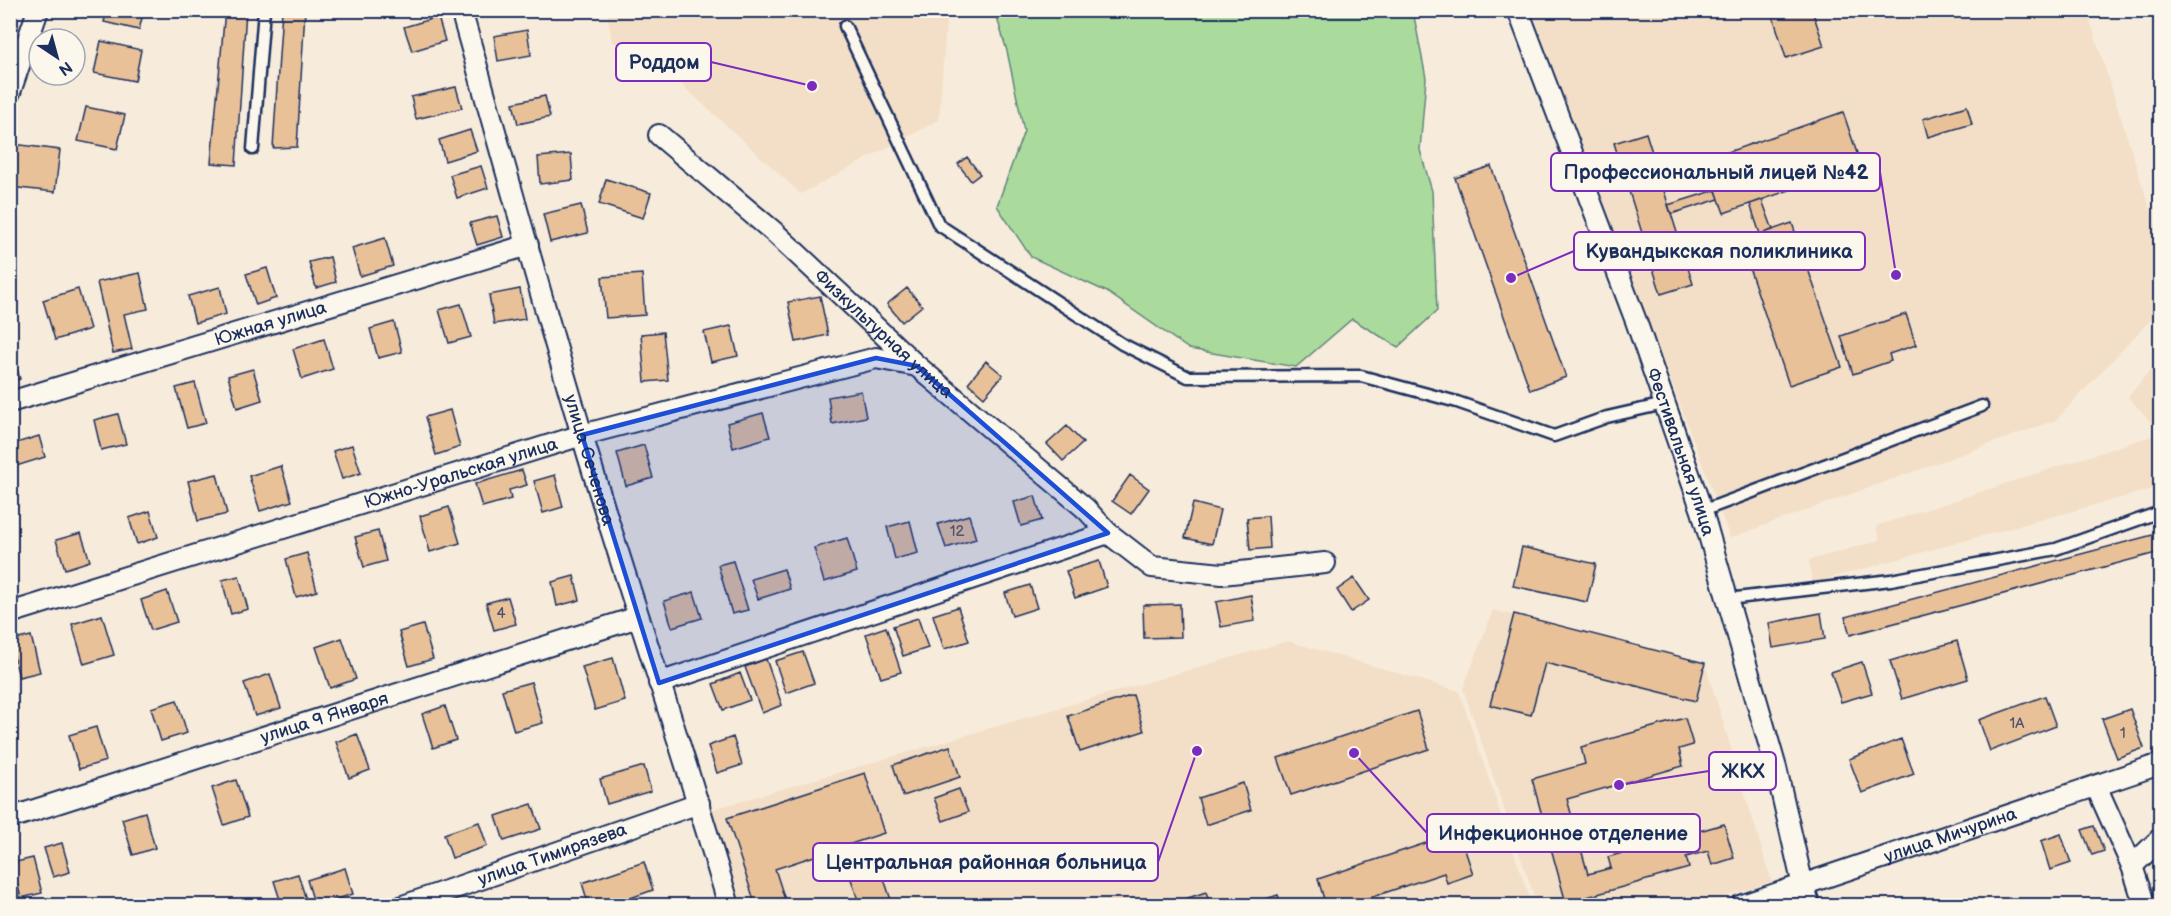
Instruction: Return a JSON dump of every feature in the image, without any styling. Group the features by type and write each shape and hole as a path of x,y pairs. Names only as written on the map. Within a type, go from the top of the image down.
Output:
{"street":[{"path":"10,92 38,10"},
{"name":"улица Сеченова","path":"461,10 582,435 699,803 729,906"},
{"name":"Фестивальная улица","path":"1518,10 1636,321 1702,511 1776,768 1803,886 1810,906"},
{"name":"Физкультурная улица","path":"660,135 774,232 917,366 1086,509 1108,534 1152,567 1222,574 1325,562"},
{"name":"Южная улица","path":"10,402 528,245"},
{"name":"Южно-Уральская улица","path":"10,613 582,435 876,358 917,366"},
{"path":"659,683 1108,534"},
{"name":"улица 9 Января","path":"10,818 639,617"},
{"name":"улица Мичурина","path":"1740,906 2160,764"},
{"path":"2096,786 2132,866 2145,906"},
{"name":"улица Тимирязева","path":"403,906 424,902 699,803"},
{"path":"2132,866 2160,839"}],"lane":[{"path":"253,149 264,10"},
{"path":"844,26 939,225 1122,344 1188,376 1361,376 1457,402 1554,436 1607,417 1664,404"},
{"path":"1702,511 1982,405"},
{"path":"1728,599 1891,580 2056,549 2160,512"}],"highlighted area":[{"path":"876,358 917,366 1108,533 659,683 582,435"}],"shaded area":[{"path":"607,11 947,11 939,120 801,194 646,52 612,42"},
{"path":"1532,11 2087,11 2160,240 2160,310 2056,420 1730,538"},
{"path":"2160,358 2160,433 2128,397"},
{"path":"2160,433 2160,487 1812,583 1809,560 1880,540 1876,526"},
{"path":"1493,610 1705,663 1772,882 1697,905 1537,905 1463,689"},
{"path":"1288,641 1459,691 1532,905 739,905 710,810"}],"green space":[{"path":"995,11 1413,11 1426,78 1420,150 1432,191 1437,311 1398,347 1352,319 1296,367 1189,349 1107,292 1031,257 997,206 1024,131 1007,51"}],"building":[{"path":"107,10 144,10 139,30 104,22"},
{"path":"225,10 246,10 236,165 211,163"},
{"path":"282,10 305,10 297,147 273,148"},
{"path":"1771,10 1812,10 1824,46 1786,58"},
{"path":"438,17 445,41 412,51 404,27"},
{"path":"527,30 531,55 498,61 494,36"},
{"path":"101,41 141,50 135,81 94,73"},
{"path":"456,87 462,108 416,119 411,97"},
{"path":"545,96 550,117 518,124 513,103"},
{"path":"1967,106 1972,124 1928,137 1923,119"},
{"path":"86,107 125,115 117,149 78,141"},
{"path":"1843,112 1861,165 1724,213 1705,160"},
{"path":"470,130 477,151 445,161 439,140"},
{"path":"1646,133 1693,284 1661,294 1614,143"},
{"path":"13,144 60,150 55,192 10,187"},
{"path":"571,154 573,180 540,184 538,157"},
{"path":"967,157 980,174 971,181 958,164"},
{"path":"481,166 488,188 457,198 450,175"},
{"path":"1491,166 1566,377 1530,390 1455,178"},
{"path":"606,179 651,193 643,218 599,204"},
{"path":"1716,190 1719,199 1671,214 1668,205"},
{"path":"1762,200 1773,230 1760,234 1750,204"},
{"path":"581,205 588,233 550,242 543,214"},
{"path":"497,216 503,237 477,245 470,223"},
{"path":"1792,223 1842,367 1789,385 1740,241"},
{"path":"385,238 393,266 360,276 352,248"},
{"path":"330,257 336,282 316,288 309,262"},
{"path":"267,268 276,298 256,305 246,274"},
{"path":"140,273 148,309 124,314 132,349 113,353 97,282"},
{"path":"642,274 645,315 606,318 602,277"},
{"path":"220,287 226,314 195,323 188,296"},
{"path":"907,288 922,306 902,322 887,304"},
{"path":"78,289 90,329 55,340 43,300"},
{"path":"520,289 525,319 494,324 489,295"},
{"path":"820,296 828,335 796,342 788,302"},
{"path":"461,304 471,337 449,343 439,310"},
{"path":"1906,314 1916,345 1889,354 1891,361 1853,374 1841,336"},
{"path":"394,322 402,352 378,358 370,329"},
{"path":"731,326 738,356 711,362 704,332"},
{"path":"663,332 668,380 645,382 641,334"},
{"path":"324,339 333,369 302,379 293,349"},
{"path":"10,346 20,379 10,382"},
{"path":"986,361 1003,375 984,397 968,383"},
{"path":"253,369 262,400 237,408 228,376"},
{"path":"195,383 206,423 187,428 176,388"},
{"path":"861,391 866,417 832,424 828,397"},
{"path":"450,410 460,447 436,455 425,417"},
{"path":"763,413 770,437 733,448 727,423"},
{"path":"118,414 126,444 101,450 94,420"},
{"path":"1067,426 1083,443 1063,461 1047,444"},
{"path":"39,436 45,457 10,468 10,445"},
{"path":"352,445 361,473 342,479 333,451"},
{"path":"644,445 653,478 626,486 617,453"},
{"path":"281,466 292,501 260,511 249,476"},
{"path":"522,470 527,485 509,490 511,499 482,507 475,484"},
{"path":"217,474 227,514 198,521 188,481"},
{"path":"555,475 563,507 543,513 534,481"},
{"path":"1130,475 1149,489 1131,514 1112,501"},
{"path":"1035,496 1042,520 1021,526 1014,502"},
{"path":"1193,503 1220,510 1212,544 1185,538"},
{"path":"449,507 460,543 430,552 420,516"},
{"path":"150,511 158,537 137,544 129,518"},
{"path":"969,515 976,539 946,548 938,524"},
{"path":"1268,516 1270,548 1250,550 1247,518"},
{"path":"910,521 918,553 895,559 887,527"},
{"path":"378,531 386,561 364,567 355,537"},
{"path":"81,533 90,561 65,569 56,540"},
{"path":"2160,533 2160,552 1850,635 1845,617"},
{"path":"847,538 857,572 824,582 814,548"},
{"path":"1522,547 1596,564 1587,602 1513,586"},
{"path":"307,553 317,591 296,597 286,559"},
{"path":"733,561 748,610 732,614 718,565"},
{"path":"1099,561 1107,587 1075,598 1066,571"},
{"path":"784,569 790,589 758,599 751,579"},
{"path":"239,576 248,609 231,614 222,580"},
{"path":"574,576 580,600 557,606 552,582"},
{"path":"1354,578 1369,600 1351,612 1337,590"},
{"path":"1030,585 1037,608 1012,616 1005,593"},
{"path":"167,591 177,622 151,630 141,600"},
{"path":"694,592 702,618 672,627 664,601"},
{"path":"1251,595 1255,621 1221,627 1216,602"},
{"path":"508,597 516,624 494,630 486,603"},
{"path":"1180,604 1181,637 1144,638 1143,605"},
{"path":"958,607 969,641 944,649 933,615"},
{"path":"1821,613 1825,639 1773,648 1769,623"},
{"path":"1514,614 1705,663 1696,701 1545,663 1531,715 1490,705"},
{"path":"102,615 114,655 84,664 72,624"},
{"path":"918,618 928,648 903,656 893,626"},
{"path":"423,625 433,659 409,666 399,632"},
{"path":"886,627 901,672 881,678 866,634"},
{"path":"31,636 40,672 19,677 10,641"},
{"path":"342,638 356,679 330,688 316,647"},
{"path":"1957,641 1968,679 1902,699 1890,661"},
{"path":"803,652 814,683 786,693 775,661"},
{"path":"613,658 625,701 595,710 582,667"},
{"path":"766,659 782,705 762,713 745,667"},
{"path":"1862,662 1872,693 1841,702 1831,672"},
{"path":"740,673 750,700 723,710 713,684"},
{"path":"270,674 281,708 255,716 244,683"},
{"path":"531,682 543,723 514,731 502,690"},
{"path":"1133,695 1144,731 1080,752 1068,716"},
{"path":"2045,696 2056,726 1990,751 1979,720"},
{"path":"177,700 187,733 161,741 151,708"},
{"path":"445,706 456,740 433,748 422,714"},
{"path":"2130,709 2144,748 2117,758 2102,719"},
{"path":"1417,711 1429,749 1291,795 1278,758"},
{"path":"1685,718 1693,745 1679,749 1683,766 1567,799 1588,874 1611,868 1608,857 1724,824 1734,858 1712,865 1708,851 1686,857 1689,868 1566,903 1532,779 1585,764 1581,747"},
{"path":"96,727 106,761 79,769 69,735"},
{"path":"357,734 370,770 349,778 336,742"},
{"path":"733,737 742,765 717,773 708,746"},
{"path":"1901,739 1914,774 1862,793 1849,759"},
{"path":"950,746 960,777 903,796 893,765"},
{"path":"644,766 651,791 607,804 600,779"},
{"path":"10,767 18,792 10,794"},
{"path":"865,773 884,833 775,869 787,906 756,906 727,818"},
{"path":"236,780 248,817 224,825 212,788"},
{"path":"1243,783 1251,810 1206,825 1198,798"},
{"path":"959,789 968,812 943,821 934,798"},
{"path":"532,804 541,829 504,841 496,816"},
{"path":"145,812 155,848 133,855 122,819"},
{"path":"479,822 487,846 452,858 444,834"},
{"path":"2094,826 2104,851 2092,855 2082,830"},
{"path":"1459,832 1473,874 1447,883 1444,873 1357,902 1358,906 1326,906 1318,879"},
{"path":"2061,834 2071,863 2050,870 2041,841"},
{"path":"62,843 70,872 53,877 44,848"},
{"path":"33,858 42,893 21,898 12,863"},
{"path":"644,862 653,890 608,906 589,906 582,883"},
{"path":"345,868 353,894 315,906 307,880"},
{"path":"881,870 893,906 860,906 851,879"},
{"path":"298,874 308,906 282,906 274,881"},
{"path":"1206,892 1211,906 1164,906"},
{"path":"1278,895 1282,906 1245,906"}],"railway":[{"path":"10,25 15,10"}],"place":[{"name":"Роддом","path":"812,86"},
{"name":"Профессиональный лицей №42","path":"1896,275"},
{"name":"Кувандыкская поликлиника","path":"1511,278"},
{"name":"Центральная районная больница","path":"1197,751"},
{"name":"Инфекционное отделение","path":"1354,753"},
{"name":"ЖКХ","path":"1619,785"}]}
